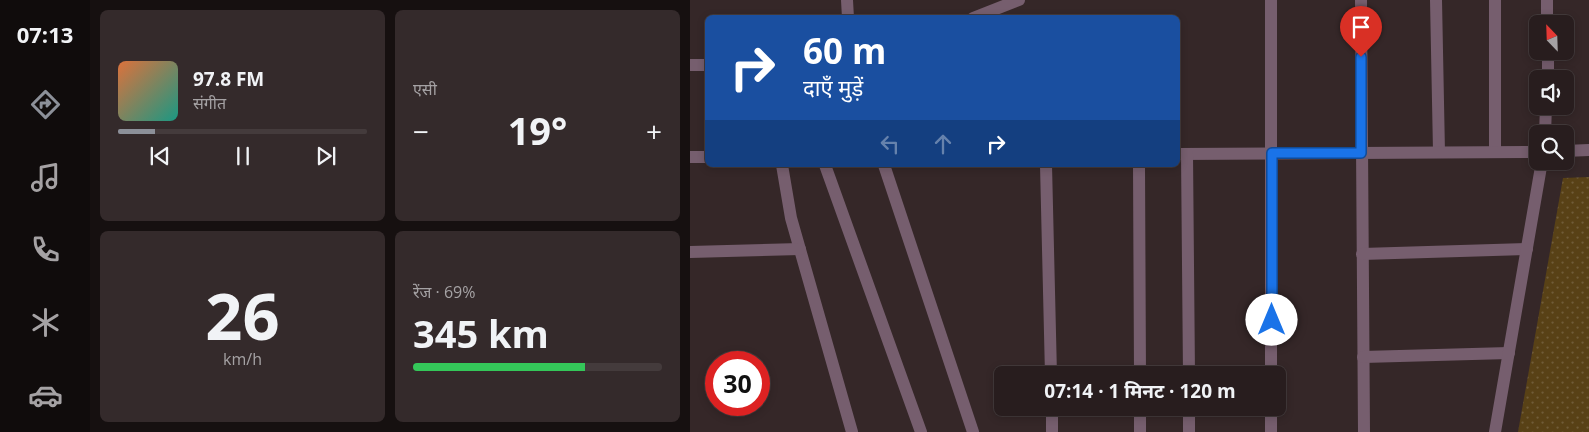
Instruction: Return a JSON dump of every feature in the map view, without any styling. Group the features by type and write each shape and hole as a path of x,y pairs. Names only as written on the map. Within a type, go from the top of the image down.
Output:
{"street":[{"path":"847,0 848,15"},
{"path":"982,15 1019,0"},
{"path":"1271,0 1271,366"},
{"path":"1361,0 1364,432"},
{"path":"1436,0 1439,152"},
{"path":"1495,0 1495,152"},
{"path":"1547,0 1548,15"},
{"path":"690,65 705,65"},
{"path":"1574,151 1589,150"},
{"path":"1189,366 1182,154 1529,152"},
{"path":"690,157 705,157"},
{"path":"782,167 791,218 852,432"},
{"path":"826,167 921,432"},
{"path":"885,167 973,432"},
{"path":"1046,167 1051,366"},
{"path":"1139,167 1140,366"},
{"path":"1495,432 1540,170"},
{"path":"690,252 800,249"},
{"path":"1362,254 1527,249"},
{"path":"1363,357 1509,353"},
{"path":"1052,416 1052,431"},
{"path":"1140,416 1140,432"},
{"path":"1189,416 1190,432"},
{"path":"1271,416 1271,432"}],"shaded area":[{"path":"1589,177 1589,432 1518,432 1563,178"}],"route":[{"path":"1272,320 1272,153 1361,153 1361,57"}]}
